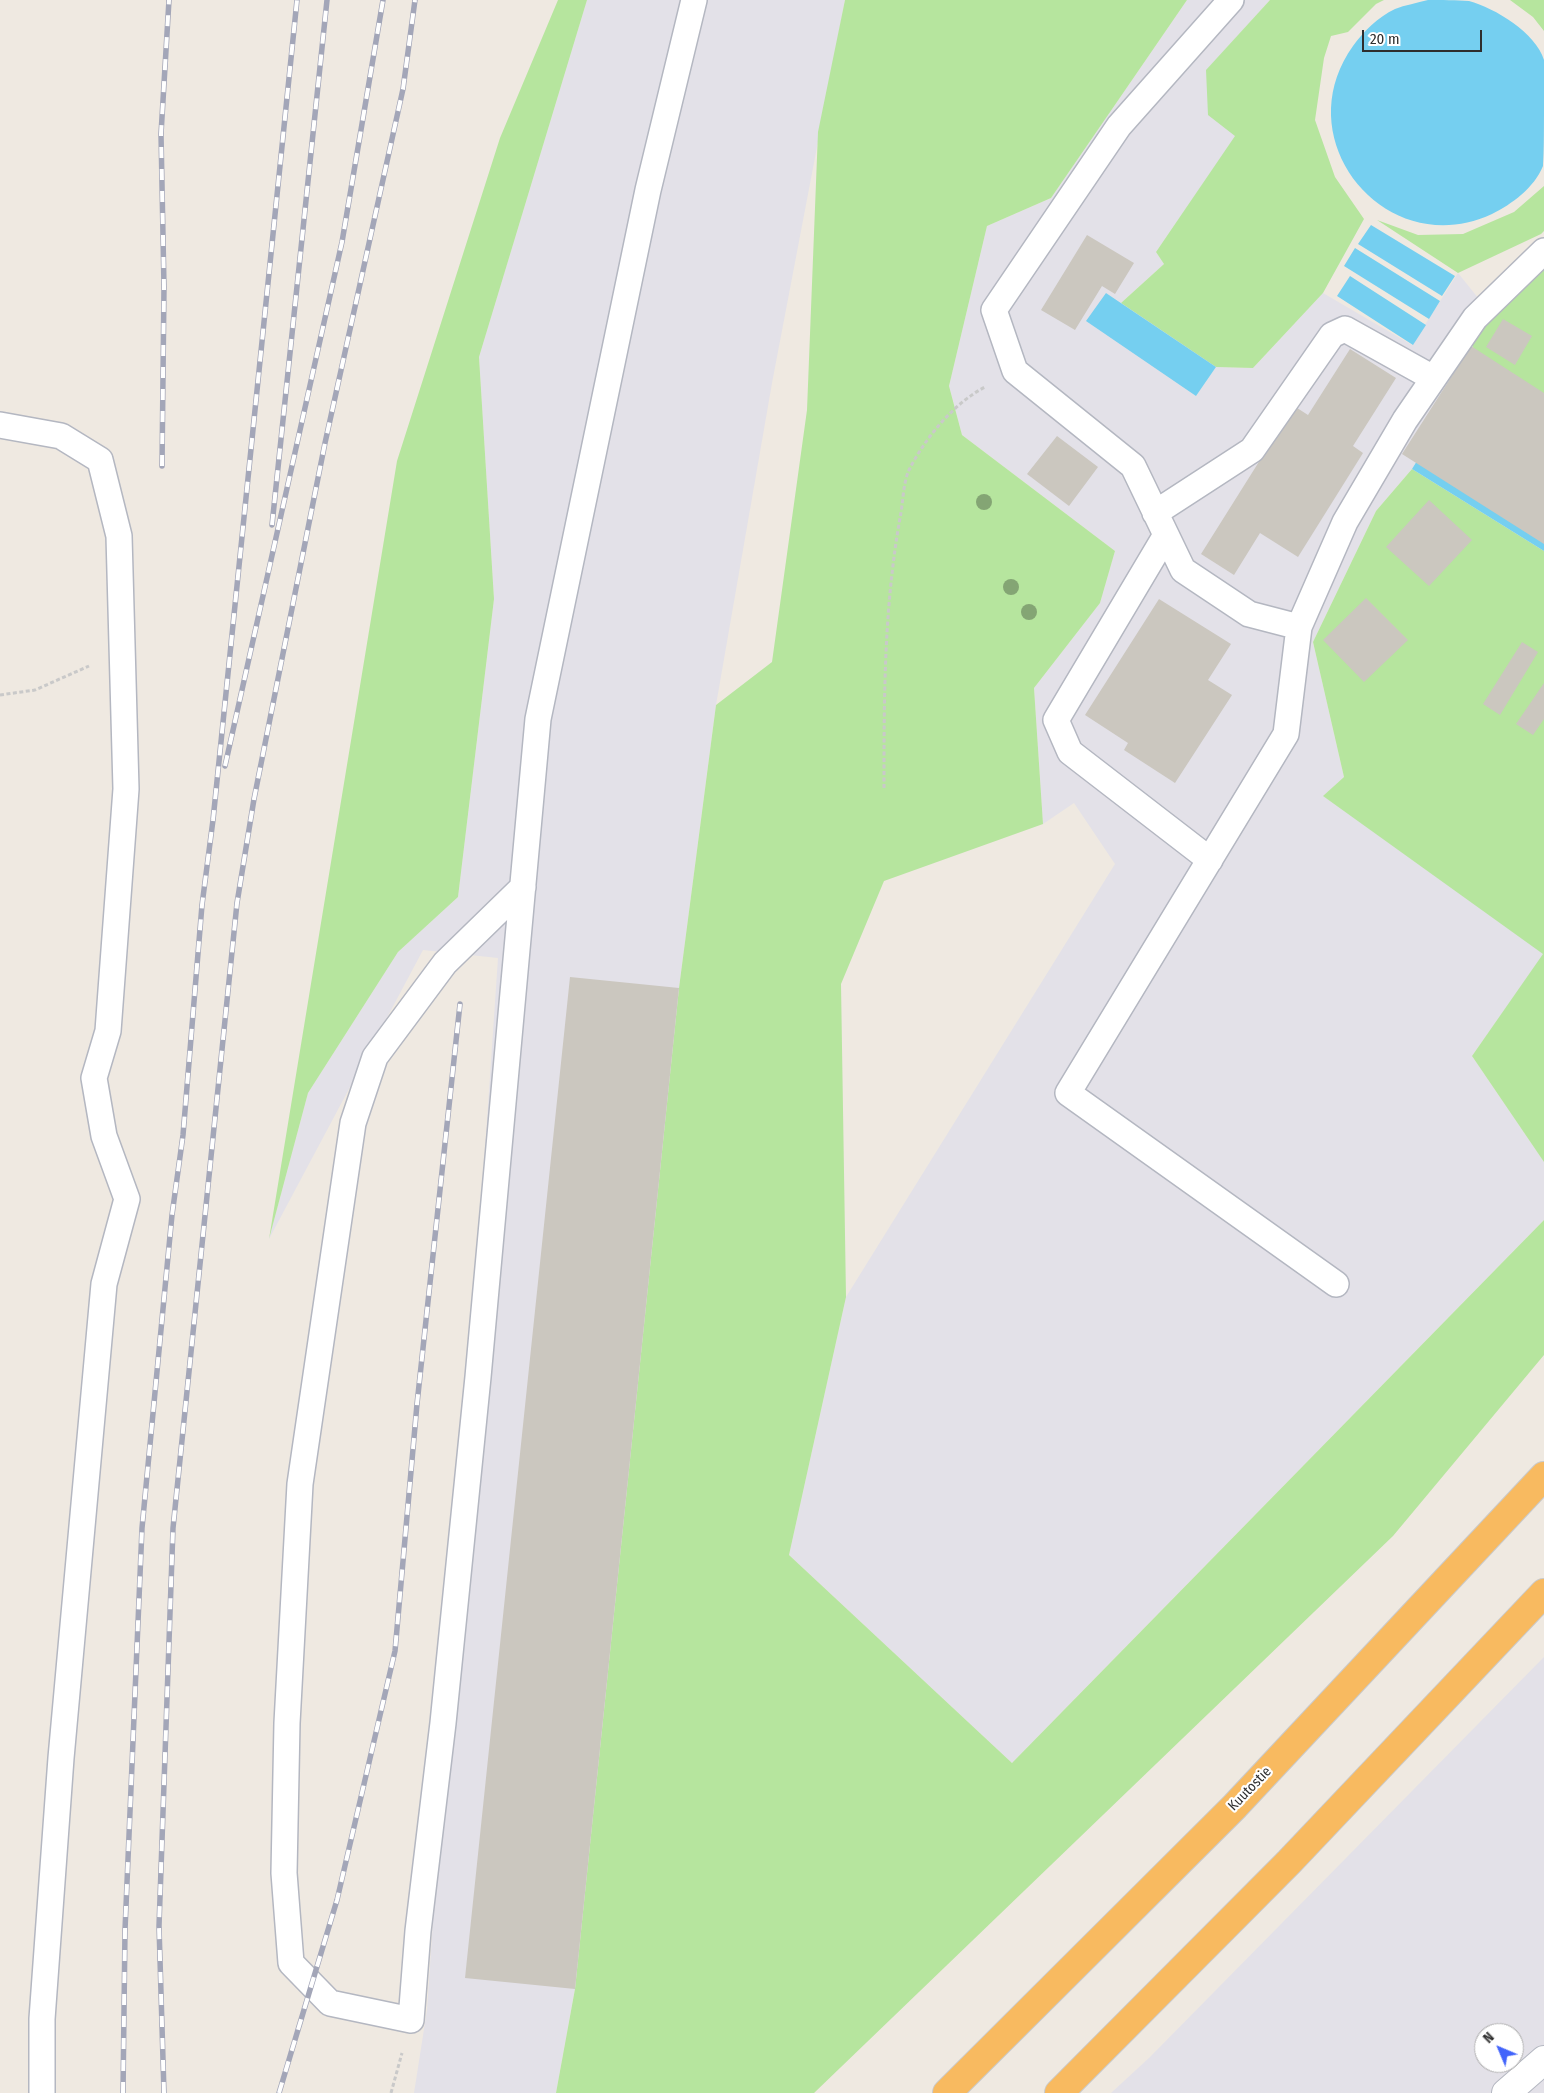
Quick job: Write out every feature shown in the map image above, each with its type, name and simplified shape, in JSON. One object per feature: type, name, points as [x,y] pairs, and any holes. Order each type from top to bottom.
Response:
[{"type":"highway","name":"Kuutostie","points":[[947,2093],[1235,1806],[1544,1476]]},
{"type":"highway","points":[[1059,2093],[1289,1862],[1544,1593]]},
{"type":"main road","points":[[1506,2093],[1544,2060]]},
{"type":"lane","points":[[523,887],[445,963],[375,1057],[353,1123],[300,1484],[287,1723],[284,1873],[290,1963],[330,2003],[411,2020],[418,1931],[443,1723],[478,1377],[523,887],[538,719],[648,190],[694,0]]},
{"type":"lane","points":[[1231,0],[1118,126],[994,310],[1015,371],[1133,466],[1183,570],[1249,614],[1299,626]]},
{"type":"lane","points":[[1336,1284],[1068,1093],[1286,734],[1299,626],[1345,522],[1405,420],[1475,318],[1544,251]]},
{"type":"lane","points":[[1155,513],[1252,450],[1332,335],[1345,329],[1433,378]]},
{"type":"lane","points":[[0,425],[61,436],[100,460],[119,536],[126,789],[108,1031],[94,1078],[104,1136],[127,1199],[104,1284],[60,1777],[42,2019],[42,2093]]},
{"type":"lane","points":[[1166,535],[1056,720],[1070,752],[1210,860]]},
{"type":"path","points":[[884,788],[884,664],[892,561],[908,471],[937,428],[973,393],[1015,371]]},
{"type":"path","points":[[0,695],[35,690],[102,660],[122,634]]},
{"type":"path","points":[[391,2093],[411,2020]]},
{"type":"shaded area","points":[[587,0],[845,0],[772,383],[716,705],[679,988],[575,1989],[556,2093],[414,2093],[427,2010],[498,958],[423,950],[269,1239],[308,1093],[398,952],[458,897],[494,599],[479,357]]},
{"type":"shaded area","points":[[1187,0],[1270,0],[1207,70],[1236,136],[1156,252],[1164,264],[1121,303],[1106,293],[1196,396],[1216,367],[1253,368],[1323,293],[1412,345],[1458,273],[1491,314],[1478,358],[1412,469],[1376,511],[1313,642],[1344,777],[1324,796],[1544,954],[1472,1056],[1544,1162],[1544,1220],[1012,1763],[789,1555],[846,1297],[1115,864],[1074,803],[1043,824],[1034,688],[1100,603],[1115,551],[962,435],[949,386],[987,226],[1051,198]]},
{"type":"shaded area","points":[[1544,1657],[1544,2093],[1111,2093],[1150,2057]]},
{"type":"green space","points":[[558,0],[587,0],[479,357],[494,599],[458,897],[398,952],[308,1093],[269,1239],[397,461],[500,138]]},
{"type":"green space","points":[[845,0],[1187,0],[1051,198],[987,226],[949,386],[962,435],[1115,551],[1100,603],[1034,688],[1043,824],[884,881],[841,984],[846,1297],[789,1555],[1012,1763],[1544,1220],[1544,1355],[1393,1536],[814,2093],[556,2093],[575,1989],[679,988],[716,705],[772,662],[807,410],[818,132]]},
{"type":"green space","points":[[1270,0],[1384,0],[1376,4],[1348,32],[1331,36],[1324,58],[1315,120],[1335,177],[1364,219],[1323,293],[1253,368],[1216,367],[1121,303],[1164,264],[1156,252],[1235,136],[1208,115],[1206,70]]},
{"type":"green space","points":[[1510,0],[1544,0],[1544,31],[1533,17]]},
{"type":"green space","points":[[1544,186],[1544,231],[1458,273],[1377,220],[1418,235],[1463,234],[1514,212]]},
{"type":"green space","points":[[1544,267],[1544,399],[1478,358],[1472,345],[1491,314]]},
{"type":"green space","points":[[1412,469],[1544,551],[1544,1162],[1472,1056],[1543,954],[1323,796],[1344,777],[1313,642],[1376,511]]},
{"type":"water","points":[[1428,0],[1469,1],[1491,9],[1524,31],[1540,50],[1544,60],[1543,166],[1539,174],[1522,194],[1500,210],[1453,225],[1416,222],[1384,207],[1358,184],[1339,154],[1331,119],[1335,83],[1357,41],[1371,25],[1389,12],[1403,6]]},
{"type":"water","points":[[1371,225],[1455,276],[1442,296],[1358,244]]},
{"type":"water","points":[[1355,248],[1440,301],[1429,319],[1344,266]]},
{"type":"water","points":[[1350,276],[1426,325],[1413,345],[1337,296]]},
{"type":"water","points":[[1106,293],[1216,367],[1196,396],[1086,321]]},
{"type":"water","points":[[1434,433],[1544,501],[1544,551],[1412,469]]},
{"type":"building","points":[[1087,235],[1134,263],[1115,294],[1102,286],[1075,330],[1041,310]]},
{"type":"building","points":[[1503,319],[1532,336],[1515,365],[1486,347]]},
{"type":"building","points":[[1471,346],[1544,393],[1544,544],[1402,454]]},
{"type":"building","points":[[1350,349],[1396,378],[1353,446],[1363,453],[1298,557],[1260,533],[1234,575],[1201,554],[1294,406],[1308,415]]},
{"type":"building","points":[[1057,436],[1098,467],[1069,506],[1027,474]]},
{"type":"building","points":[[1429,500],[1472,540],[1429,586],[1386,547]]},
{"type":"building","points":[[1366,598],[1408,640],[1364,682],[1323,640]]},
{"type":"building","points":[[1159,599],[1231,644],[1208,680],[1232,695],[1175,783],[1124,750],[1128,743],[1085,715]]},
{"type":"building","points":[[1522,642],[1538,652],[1500,715],[1483,704]]},
{"type":"building","points":[[1544,683],[1544,719],[1533,735],[1516,724]]},
{"type":"building","points":[[570,977],[679,988],[575,1989],[465,1978]]},
{"type":"railway","points":[[162,466],[164,287],[161,134],[169,0]]},
{"type":"railway","points":[[123,2093],[125,1930],[142,1528],[172,1215],[183,1135],[202,905],[213,820],[297,0]]},
{"type":"railway","points":[[272,525],[327,0]]},
{"type":"railway","points":[[225,766],[342,242],[383,0]]},
{"type":"railway","points":[[164,2093],[159,1926],[173,1528],[237,903],[254,799],[325,443],[403,89],[415,0]]},
{"type":"railway","points":[[279,2093],[337,1900],[395,1651],[417,1404],[460,1004]]}]
